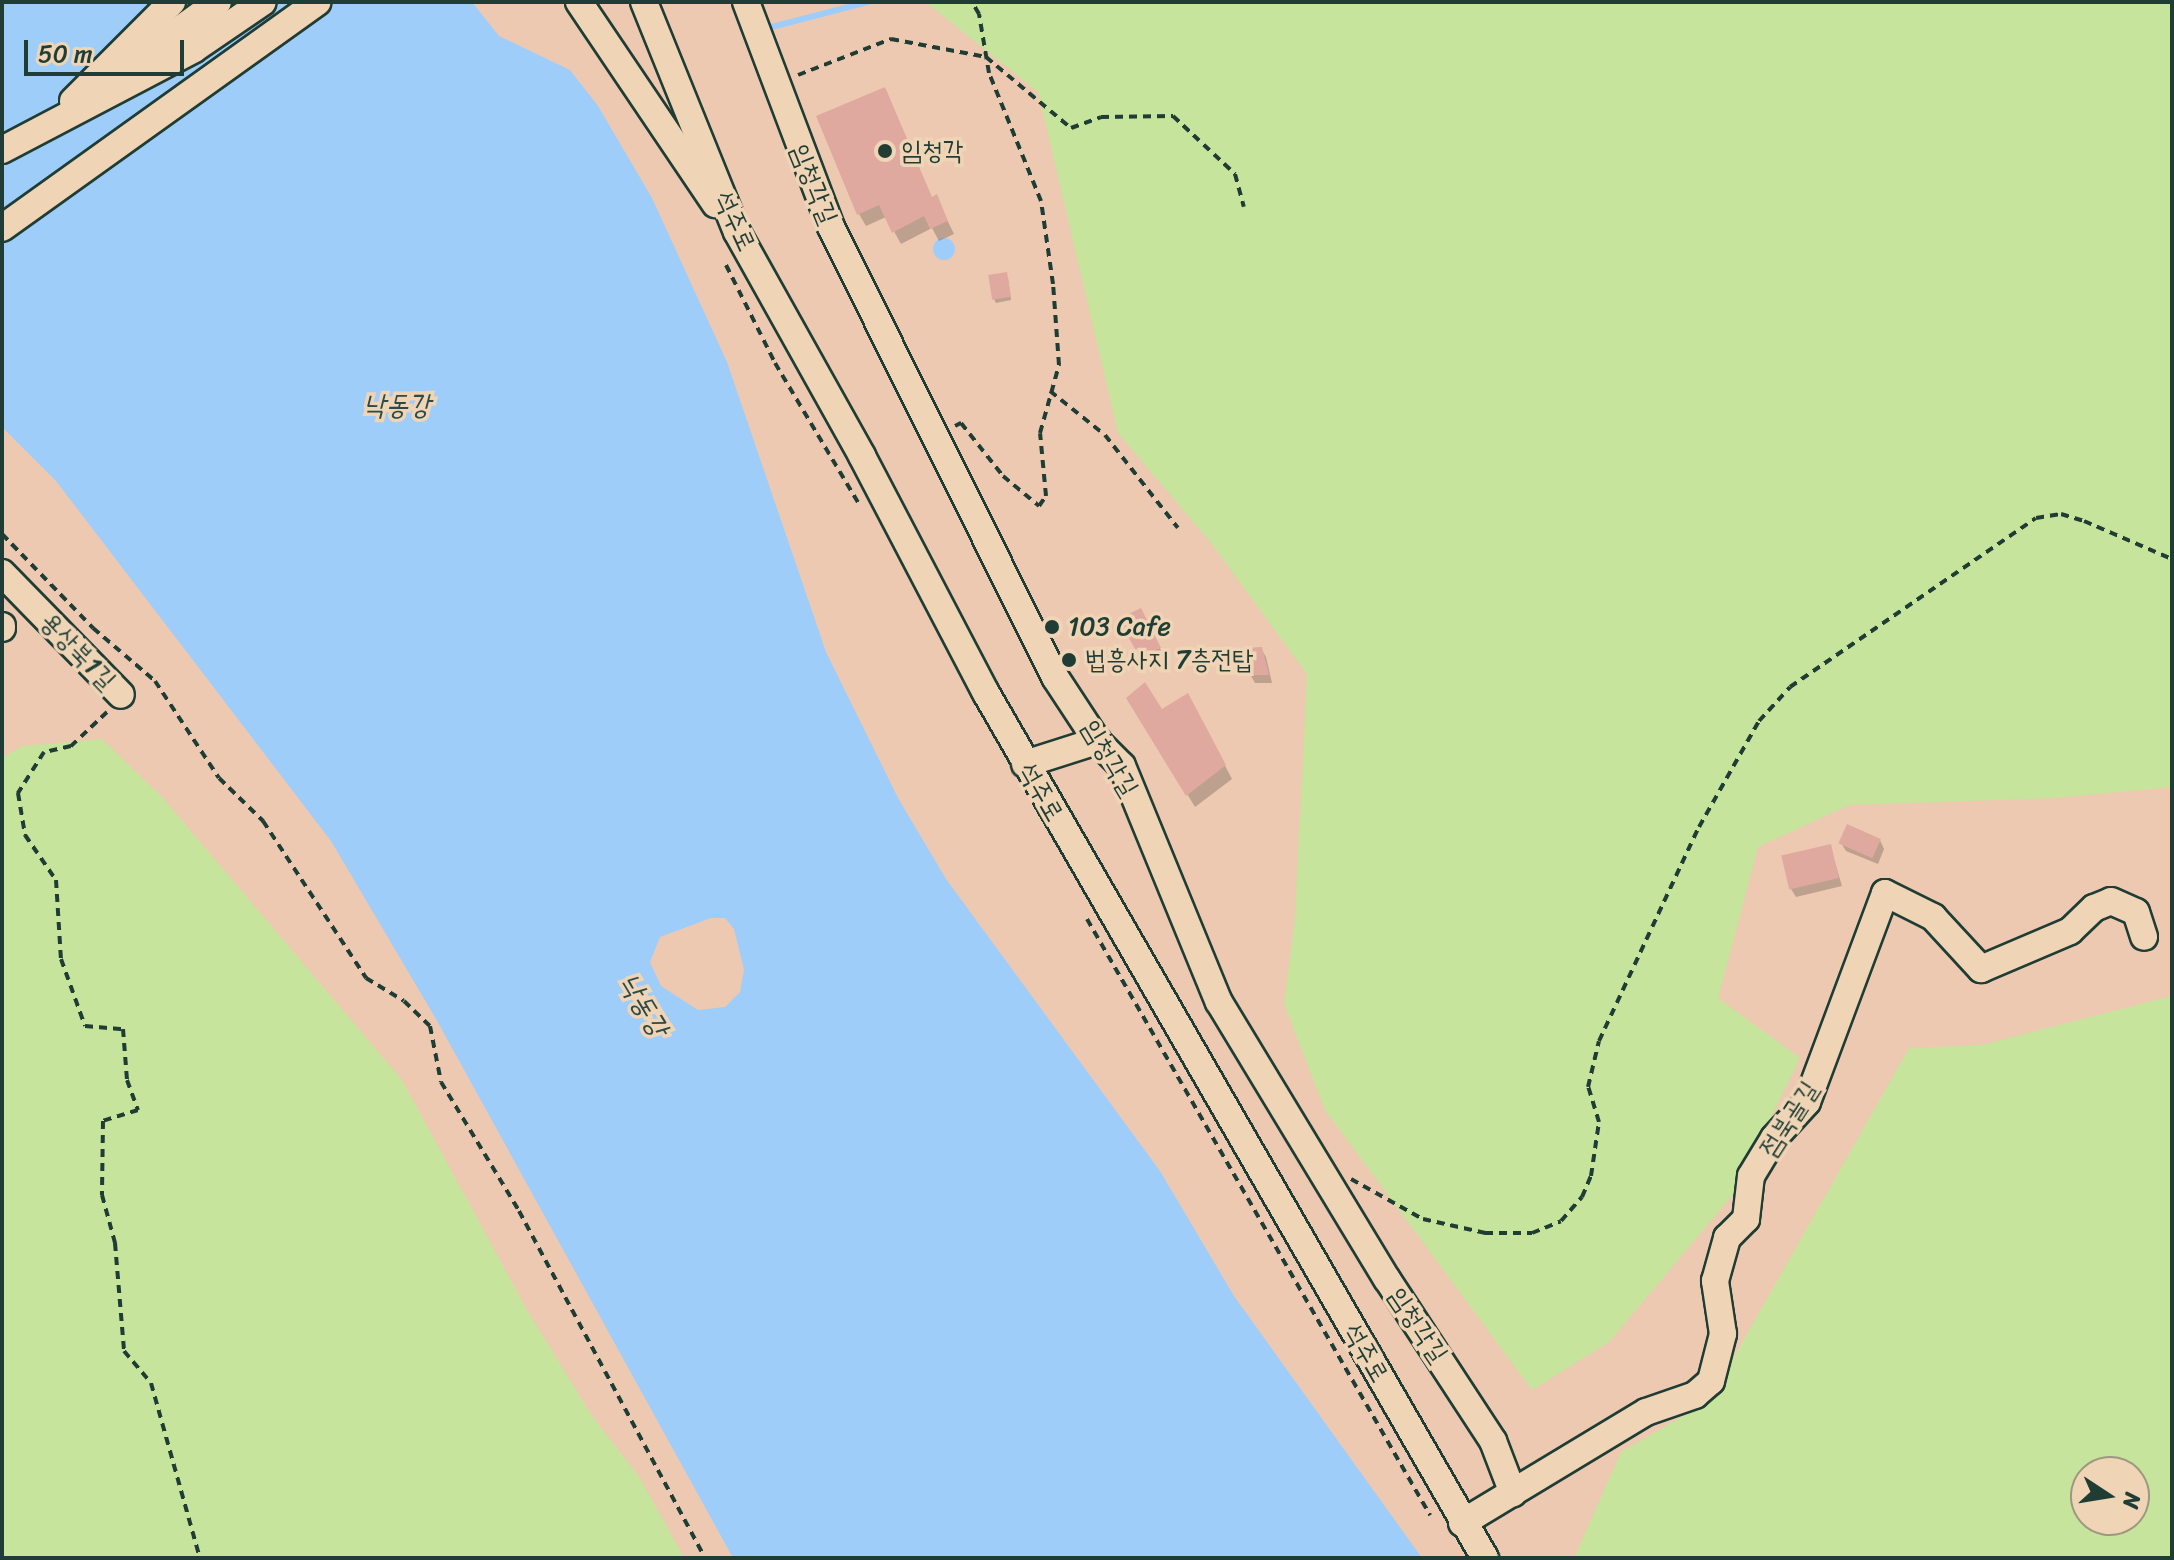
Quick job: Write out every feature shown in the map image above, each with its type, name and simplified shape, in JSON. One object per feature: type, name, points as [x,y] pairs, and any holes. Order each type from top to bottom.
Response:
[{"type":"street","points":[[2,170],[172,2]]},
{"type":"street","points":[[57,117],[218,2]]},
{"type":"street","points":[[2,150],[57,117],[194,49],[263,2]]},
{"type":"street","points":[[2,228],[318,2]]},
{"type":"street","points":[[579,2],[674,149],[737,232]]},
{"type":"street","name":"석주로","points":[[644,2],[737,232],[1025,764],[1485,1558]]},
{"type":"street","name":"임청각길","points":[[746,2],[773,85],[831,227],[1055,677],[1097,741],[1122,766],[1219,1002],[1493,1441],[1513,1493]]},
{"type":"street","name":"용상북1길","points":[[7,582],[121,695]]},
{"type":"street","points":[[1025,764],[1097,741]]},
{"type":"street","name":"점북골길","points":[[1462,1523],[1646,1412],[1695,1395],[1711,1381],[1723,1334],[1715,1281],[1727,1238],[1746,1219],[1751,1176],[1774,1138],[1807,1102],[1885,893],[1933,917],[1981,969],[2070,931],[2094,908],[2111,901],[2136,912],[2144,937]]},
{"type":"path","points":[[936,437],[961,423],[1003,476],[1039,506],[1046,496],[1040,433],[1059,365],[1041,201],[986,57],[972,2]]},
{"type":"path","points":[[773,85],[891,39],[986,57],[1071,128],[1101,117],[1173,116],[1235,174],[1244,207]]},
{"type":"path","points":[[1050,391],[1105,435],[1178,528]]},
{"type":"path","points":[[1327,1179],[1358,1179],[1423,1219],[1485,1233],[1532,1233],[1561,1221],[1582,1197],[1591,1176],[1599,1122],[1588,1087],[1599,1041],[1699,827],[1759,721],[1790,687],[2036,518],[2061,514],[2172,559]]},
{"type":"path","points":[[2,534],[93,628],[155,681],[219,778],[263,821],[366,978],[404,1001],[430,1026],[441,1082],[519,1211],[705,1558]]},
{"type":"path","points":[[121,695],[71,746],[44,752],[18,793],[25,835],[56,880],[61,959],[85,1026],[123,1029],[127,1080],[138,1110],[103,1121],[102,1195],[115,1243],[124,1351],[151,1383],[200,1558]]},
{"type":"green space","points":[[926,2],[2172,2],[2172,787],[2055,798],[1849,805],[1758,847],[1718,998],[1800,1058],[1735,1192],[1609,1342],[1532,1390],[1325,1110],[1284,1004],[1295,917],[1307,674],[1211,543],[1118,433],[1038,92]]},
{"type":"green space","points":[[102,739],[162,797],[402,1080],[527,1310],[592,1416],[640,1478],[684,1558],[2,1558],[2,758],[22,746]]},
{"type":"green space","points":[[2172,996],[2172,1558],[1574,1558],[1621,1452],[1709,1401],[1909,1048],[1982,1045]]},
{"type":"water","name":"낙동강","points":[[2,2],[472,2],[499,36],[570,70],[598,106],[652,198],[727,362],[826,652],[898,798],[946,879],[1160,1171],[1234,1296],[1422,1558],[733,1558],[436,1019],[331,841],[56,481],[2,427]],"holes":[[[711,918],[725,918],[734,929],[744,970],[740,992],[725,1007],[698,1010],[661,986],[650,962],[660,937]]]},
{"type":"water","points":[[944,238],[952,241],[955,249],[952,257],[944,260],[936,257],[933,249],[936,241]]},
{"type":"building","points":[[885,87],[932,197],[937,194],[948,221],[930,229],[924,216],[892,233],[879,205],[857,215],[816,116]]},
{"type":"building","points":[[1007,272],[1011,297],[992,300],[988,275]]},
{"type":"building","points":[[1141,608],[1161,648],[1139,656],[1118,619]]},
{"type":"building","points":[[1262,647],[1269,675],[1248,675],[1244,648]]},
{"type":"building","points":[[1145,682],[1162,709],[1188,693],[1226,765],[1186,796],[1126,698]]},
{"type":"building","points":[[1847,824],[1881,839],[1872,858],[1838,843]]},
{"type":"building","points":[[1831,844],[1839,878],[1789,890],[1781,855]]},
{"type":"waterway","points":[[764,29],[868,2]]},
{"type":"place","name":"임청각","points":[[885,151]]},
{"type":"place","name":"103 Cafe","points":[[1052,627]]},
{"type":"place","name":"법흥사지 7층전탑","points":[[1069,660]]}]
